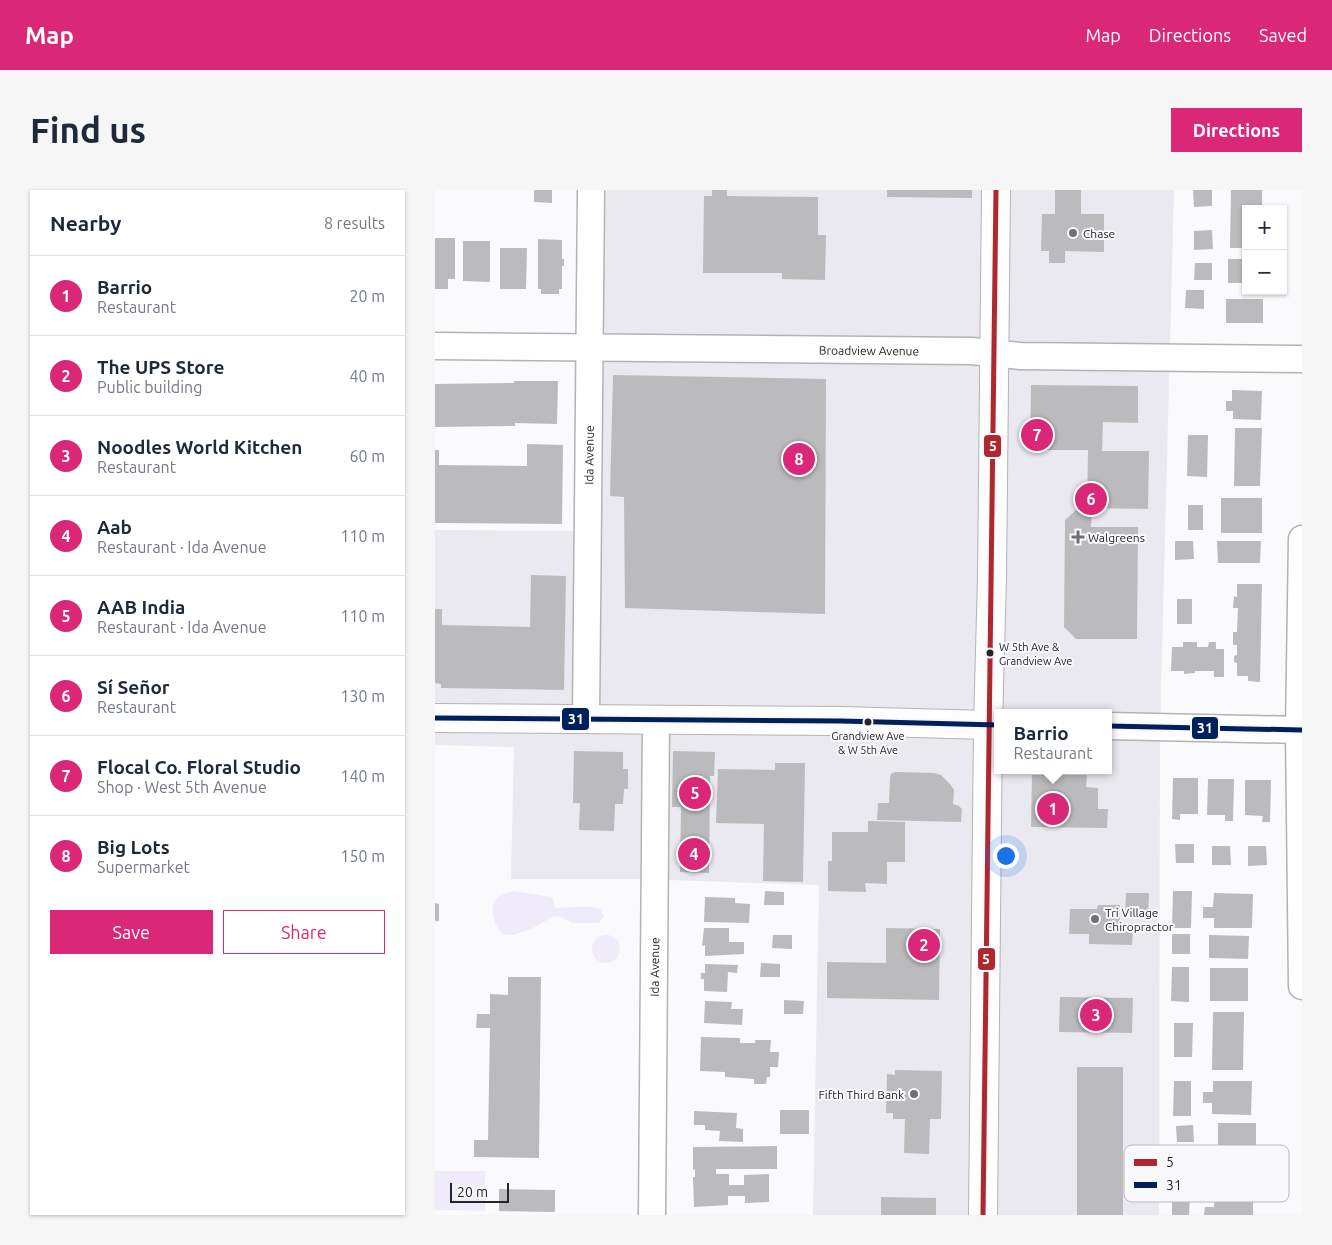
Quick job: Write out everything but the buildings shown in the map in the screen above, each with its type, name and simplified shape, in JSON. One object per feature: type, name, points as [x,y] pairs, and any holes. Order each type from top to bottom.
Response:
[{"type":"main road","points":[[983,1215],[993,725],[992,578],[996,190]]},
{"type":"main road","points":[[435,718],[834,721],[993,725]]},
{"type":"street","name":"Ida Avenue","points":[[586,719],[591,190]]},
{"type":"street","name":"Broadview Avenue","points":[[435,346],[972,351],[1019,356],[1302,360]]},
{"type":"street","points":[[1302,539],[1302,986]]},
{"type":"street","name":"Ida Avenue","points":[[652,1215],[656,720]]},
{"type":"street","points":[[1112,726],[1301,730]]},
{"type":"shaded area","points":[[595,190],[1174,190],[1160,730],[1159,1145],[1124,1145],[1124,1202],[1159,1202],[1159,1215],[813,1215],[819,885],[641,879],[511,879],[514,747],[435,745],[435,530],[588,531]]},
{"type":"shaded area","points":[[513,891],[552,897],[555,908],[583,906],[600,909],[604,916],[599,923],[572,923],[559,916],[552,917],[533,928],[514,935],[502,934],[494,918],[493,905],[503,894]]},
{"type":"shaded area","points":[[606,935],[616,939],[620,949],[616,959],[606,963],[596,959],[592,949],[596,939]]},
{"type":"shaded area","points":[[435,1171],[485,1171],[485,1211],[435,1210]]},
{"type":"transit line","name":"5","points":[[983,1215],[996,190]]},
{"type":"transit line","name":"31","points":[[435,718],[841,721],[994,725]]},
{"type":"transit line","name":"31","points":[[1112,726],[1302,730]]},
{"type":"place","name":"Chase","points":[[1073,233]]},
{"type":"place","name":"Flocal Co. Floral Studio","points":[[1037,435]]},
{"type":"place","name":"Big Lots","points":[[799,459]]},
{"type":"place","name":"Sí Señor","points":[[1091,499]]},
{"type":"place","name":"Walgreens","points":[[1078,537]]},
{"type":"place","name":"W 5th Ave & Grandview Ave","points":[[990,653]]},
{"type":"place","name":"Grandview Ave & W 5th Ave","points":[[868,722]]},
{"type":"place","name":"AAB India","points":[[695,793]]},
{"type":"place","name":"Barrio","points":[[1053,809]]},
{"type":"place","name":"Aab","points":[[694,854]]},
{"type":"place","name":"Tri Village Chiropractor","points":[[1095,919]]},
{"type":"place","name":"The UPS Store","points":[[924,945]]},
{"type":"place","name":"Noodles World Kitchen","points":[[1096,1015]]},
{"type":"place","name":"Fifth Third Bank","points":[[914,1094]]}]
